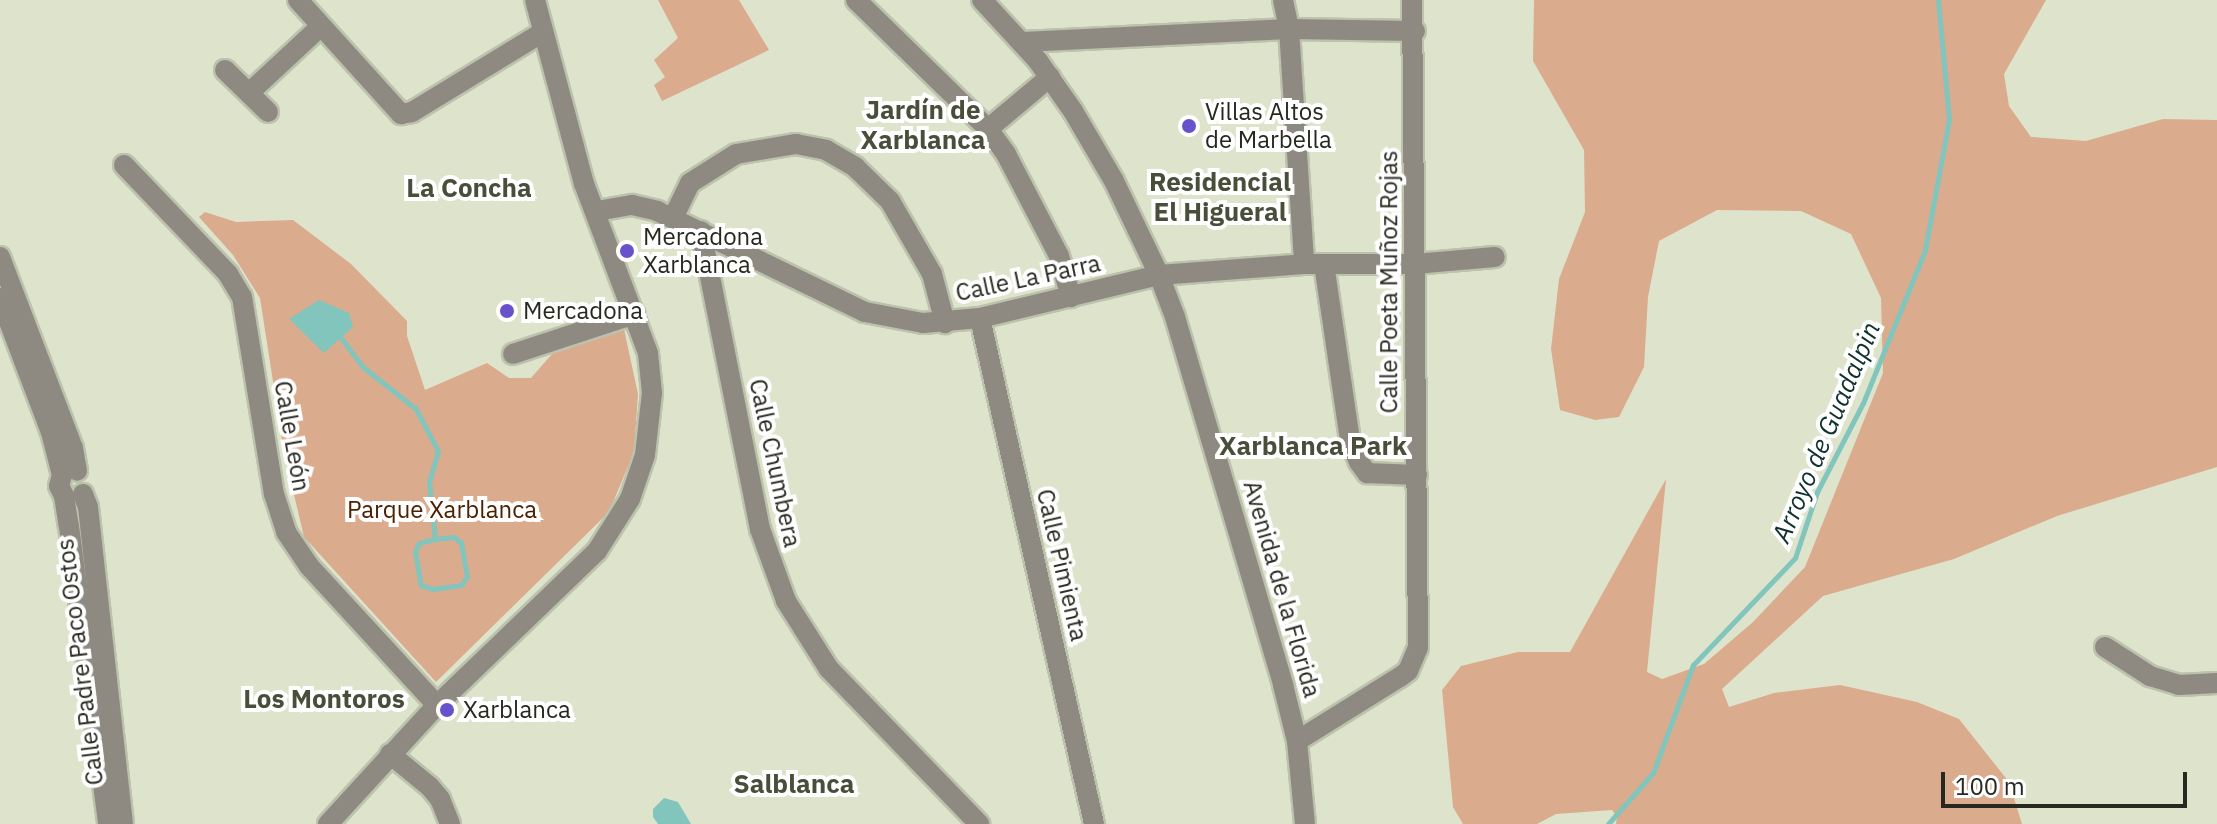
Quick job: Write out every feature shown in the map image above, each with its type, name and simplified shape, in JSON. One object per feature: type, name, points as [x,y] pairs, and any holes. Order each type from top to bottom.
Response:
[{"type":"street","points":[[298,0],[384,98],[406,114],[543,32]]},
{"type":"street","points":[[328,824],[437,705],[597,551],[630,499],[649,436],[652,393],[648,353],[597,211],[584,184],[535,0]]},
{"type":"street","points":[[856,0],[988,129],[1006,154],[1059,256],[1071,297]]},
{"type":"street","name":"Avenida de la Florida","points":[[982,0],[1023,42],[1050,77],[1114,181],[1159,275],[1268,628],[1297,741],[1305,824]]},
{"type":"street","points":[[1283,0],[1289,29],[1314,264],[1350,440],[1367,473],[1417,475]]},
{"type":"street","name":"Calle Poeta Muñoz Rojas","points":[[1297,741],[1400,677],[1413,662],[1418,648],[1415,31],[1412,0]]},
{"type":"street","points":[[249,93],[321,26]]},
{"type":"street","points":[[1023,42],[1289,29],[1415,31]]},
{"type":"street","points":[[225,70],[268,112]]},
{"type":"street","points":[[988,129],[1050,77]]},
{"type":"street","points":[[673,218],[690,183],[736,154],[796,144],[826,150],[855,167],[890,201],[932,274],[945,323]]},
{"type":"street","name":"Calle León","points":[[124,165],[228,274],[242,297],[274,494],[286,532],[309,566],[437,705]]},
{"type":"street","name":"Calle La Parra","points":[[597,211],[632,205],[673,218],[865,312],[911,322],[945,323],[980,318],[1159,275],[1314,264],[1415,264],[1495,257]]},
{"type":"street","name":"Calle Chumbera","points":[[701,231],[760,529],[786,601],[829,669],[979,824]]},
{"type":"street","name":"Calle Padre Paco Ostos","points":[[0,257],[73,448],[72,484],[108,824]]},
{"type":"street","name":"Calle Padre Paco Ostos","points":[[0,298],[72,484],[88,507],[123,824]]},
{"type":"street","points":[[513,354],[635,314]]},
{"type":"street","name":"Calle Pimienta","points":[[980,318],[1094,824]]},
{"type":"street","points":[[2105,647],[2150,676],[2179,685],[2217,683]]},
{"type":"street","points":[[390,754],[430,787],[440,799],[450,824]]},
{"type":"green space","points":[[658,0],[739,0],[769,50],[662,101],[654,85],[665,77],[654,60],[678,38]]},
{"type":"green space","points":[[1534,0],[2046,0],[2004,74],[2009,106],[2031,137],[2086,141],[2163,119],[2217,120],[2217,467],[2057,516],[1954,559],[1823,596],[1722,689],[1729,707],[1774,693],[1840,685],[1917,702],[1959,719],[2009,782],[2022,824],[1616,824],[1617,817],[1612,810],[1556,814],[1537,824],[1463,824],[1453,807],[1442,690],[1461,666],[1518,652],[1570,652],[1666,479],[1647,672],[1662,679],[1704,664],[1753,622],[1805,567],[1883,373],[1881,298],[1851,234],[1801,211],[1717,210],[1659,241],[1648,297],[1644,367],[1619,417],[1595,420],[1560,410],[1551,349],[1559,279],[1585,212],[1584,150],[1533,61]]},
{"type":"green space","name":"Parque Xarblanca","points":[[205,212],[236,222],[293,220],[351,264],[407,321],[407,336],[425,390],[487,363],[509,378],[531,378],[552,354],[624,329],[638,394],[634,452],[609,512],[436,682],[304,537],[284,452],[260,298],[233,255],[199,217]]},
{"type":"water","points":[[319,300],[349,313],[353,327],[324,353],[289,319]]},
{"type":"water","points":[[664,798],[678,802],[691,824],[658,824],[653,817],[653,809]]},
{"type":"waterway","name":"Arroyo de Guadalpin","points":[[1608,824],[1653,773],[1693,665],[1795,558],[1817,492],[1863,403],[1925,250],[1949,119],[1938,0]]},
{"type":"waterway","points":[[341,338],[363,367],[416,409],[438,451],[429,482],[435,539],[419,543],[415,552],[421,585],[433,589],[461,585],[467,577],[461,543],[454,537],[435,539]]},
{"type":"place","name":"Villas Altos de Marbella","points":[[1189,126]]},
{"type":"place","name":"Mercadona Xarblanca","points":[[627,251]]},
{"type":"place","name":"Mercadona","points":[[507,311]]},
{"type":"place","name":"Xarblanca","points":[[447,710]]},
{"type":"district","name":"Jardín de Xarblanca","points":[[923,125]]},
{"type":"district","name":"La Concha","points":[[469,188]]},
{"type":"district","name":"Residencial El Higueral","points":[[1220,197]]},
{"type":"district","name":"Xarblanca Park","points":[[1313,446]]},
{"type":"district","name":"Los Montoros","points":[[324,699]]},
{"type":"district","name":"Salblanca","points":[[794,784]]}]
